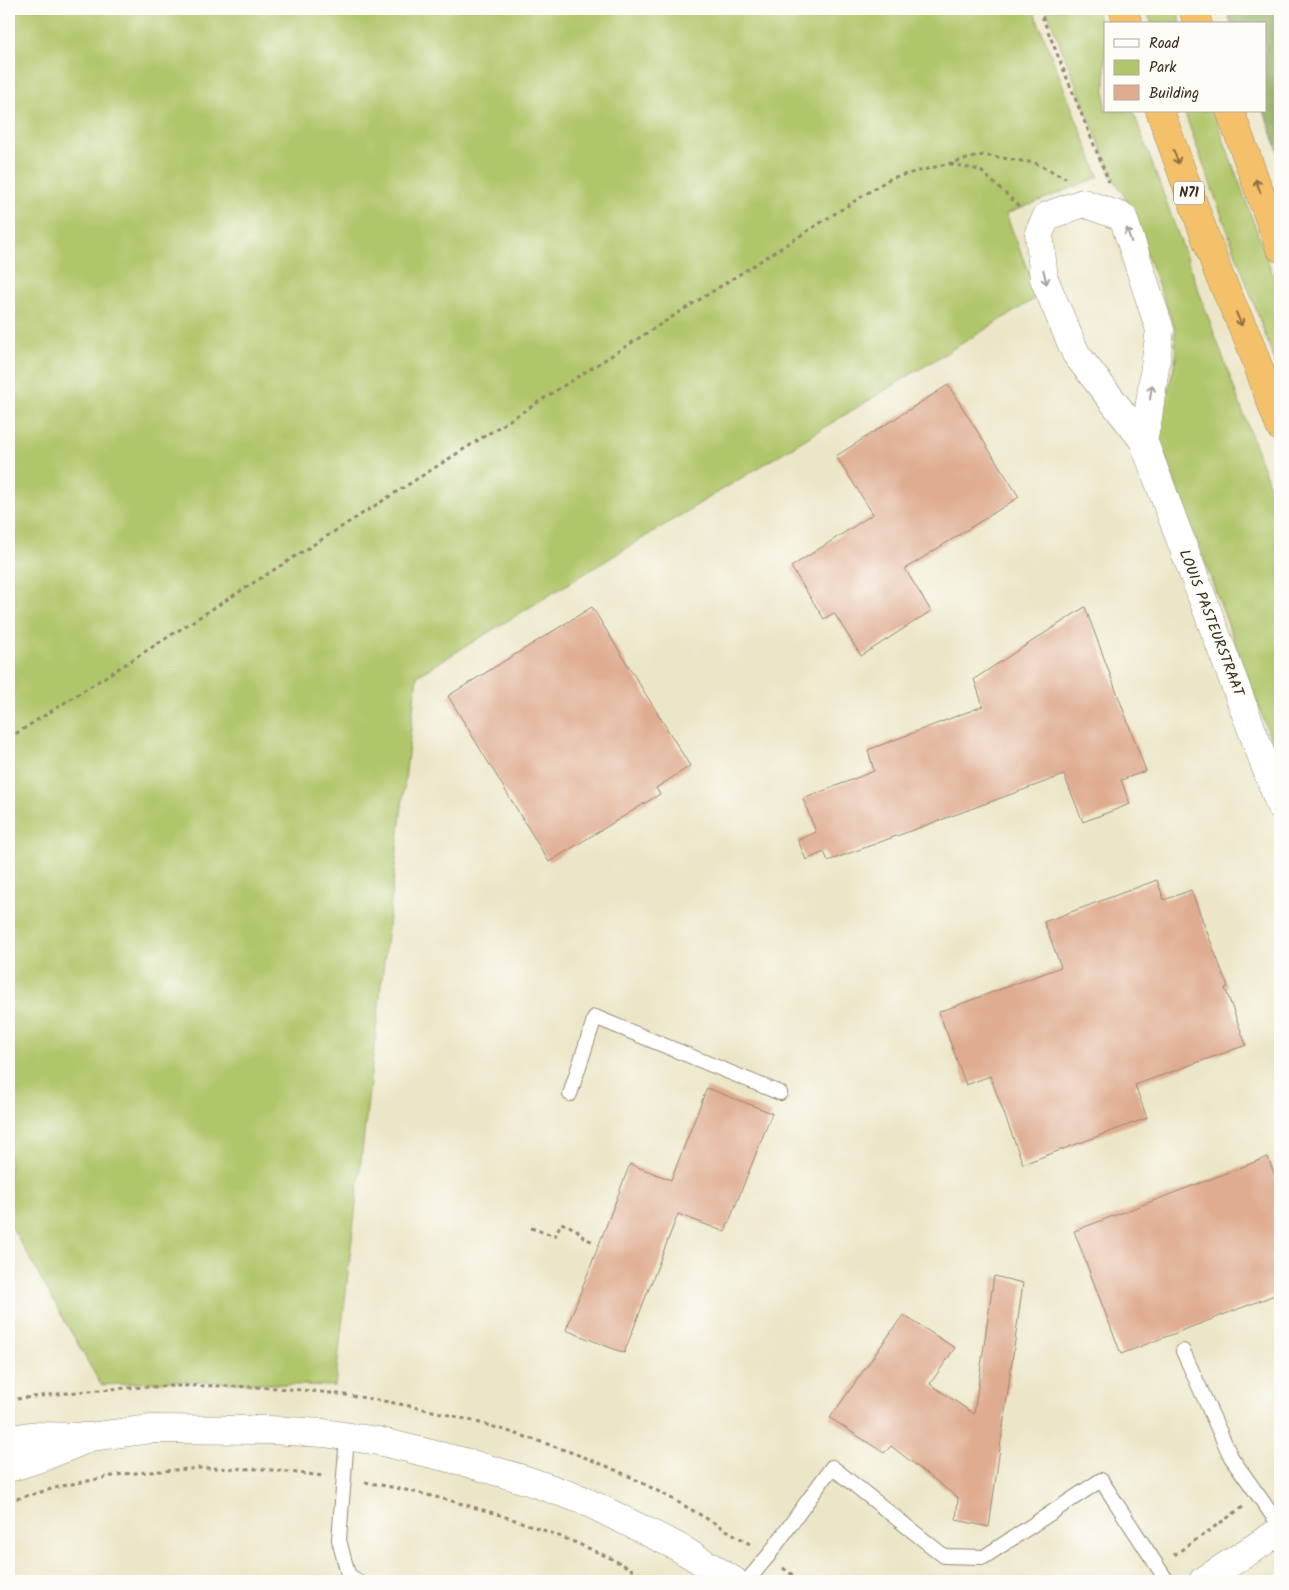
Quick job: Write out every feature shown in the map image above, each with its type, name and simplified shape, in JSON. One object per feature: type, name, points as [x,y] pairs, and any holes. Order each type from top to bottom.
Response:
[{"type":"highway","points":[[1123,9],[1127,22]]},
{"type":"highway","points":[[1193,9],[1197,22]]},
{"type":"highway","name":"N71","points":[[1160,112],[1218,275],[1248,341],[1280,427]]},
{"type":"highway","points":[[1230,112],[1280,248]]},
{"type":"street","points":[[1039,233],[1047,216],[1083,203],[1123,217],[1160,330],[1143,440]]},
{"type":"street","name":"LOUIS PASTEURSTRAAT","points":[[1039,233],[1044,279],[1076,354],[1143,440],[1280,805]]},
{"type":"street","points":[[16,1437],[90,1437],[150,1429],[269,1430],[324,1433],[378,1441],[465,1462],[529,1481],[583,1500],[678,1547],[734,1581]]},
{"type":"street","points":[[9,1468],[38,1459],[90,1437]]},
{"type":"street","points":[[1203,1581],[1280,1531]]},
{"type":"lane","points":[[570,1094],[595,1017],[780,1094]]},
{"type":"lane","points":[[1183,1352],[1231,1457],[1280,1526]]},
{"type":"lane","points":[[347,1437],[339,1540],[348,1574],[357,1581]]},
{"type":"lane","points":[[747,1581],[768,1556],[832,1467],[944,1556],[984,1557],[1101,1480],[1167,1581]]},
{"type":"path","points":[[1039,9],[1123,217]]},
{"type":"path","points":[[1279,9],[1280,13]]},
{"type":"path","points":[[9,738],[892,178],[983,155],[1035,163],[1070,180],[1083,203]]},
{"type":"path","points":[[948,164],[980,170],[1016,203],[1039,233]]},
{"type":"path","points":[[531,1228],[555,1236],[561,1223],[576,1229],[584,1238],[594,1242]]},
{"type":"path","points":[[1133,1581],[1204,1535],[1259,1496]]},
{"type":"green space","points":[[9,9],[1033,9],[1099,177],[1006,214],[1038,297],[417,676],[335,1386],[175,1381],[101,1385],[9,1222]]},
{"type":"green space","points":[[1046,9],[1095,9],[1104,33],[1104,112],[1133,112],[1280,514],[1280,764],[1159,439],[1157,424],[1167,395],[1176,358],[1175,329],[1124,195],[1112,176]]},
{"type":"green space","points":[[1146,9],[1176,9],[1180,22],[1151,22]]},
{"type":"green space","points":[[1226,9],[1273,9],[1280,32],[1280,157],[1264,112],[1266,112],[1266,22],[1230,22]]},
{"type":"green space","points":[[1184,112],[1213,112],[1280,294],[1280,376]]},
{"type":"building","points":[[948,385],[1019,497],[905,569],[931,611],[861,656],[834,613],[824,619],[791,567],[873,514],[836,456]]},
{"type":"building","points":[[592,607],[690,766],[656,788],[660,794],[549,862],[448,696]]},
{"type":"building","points":[[1085,607],[1146,771],[1121,780],[1130,804],[1083,822],[1064,775],[828,861],[824,852],[806,860],[798,840],[816,832],[803,799],[874,771],[868,750],[983,706],[974,679]]},
{"type":"building","points":[[1157,880],[1164,900],[1191,890],[1228,987],[1225,988],[1246,1045],[1135,1085],[1147,1118],[1023,1164],[990,1076],[966,1085],[939,1012],[1061,967],[1044,922]]},
{"type":"building","points":[[707,1088],[772,1113],[725,1232],[678,1214],[624,1353],[566,1330],[630,1164],[671,1180]]},
{"type":"building","points":[[1268,1157],[1280,1191],[1280,1293],[1121,1354],[1074,1231]]},
{"type":"building","points":[[994,1276],[1023,1283],[989,1527],[956,1520],[958,1498],[891,1446],[884,1453],[830,1418],[903,1315],[955,1348],[930,1384],[974,1414]]}]
